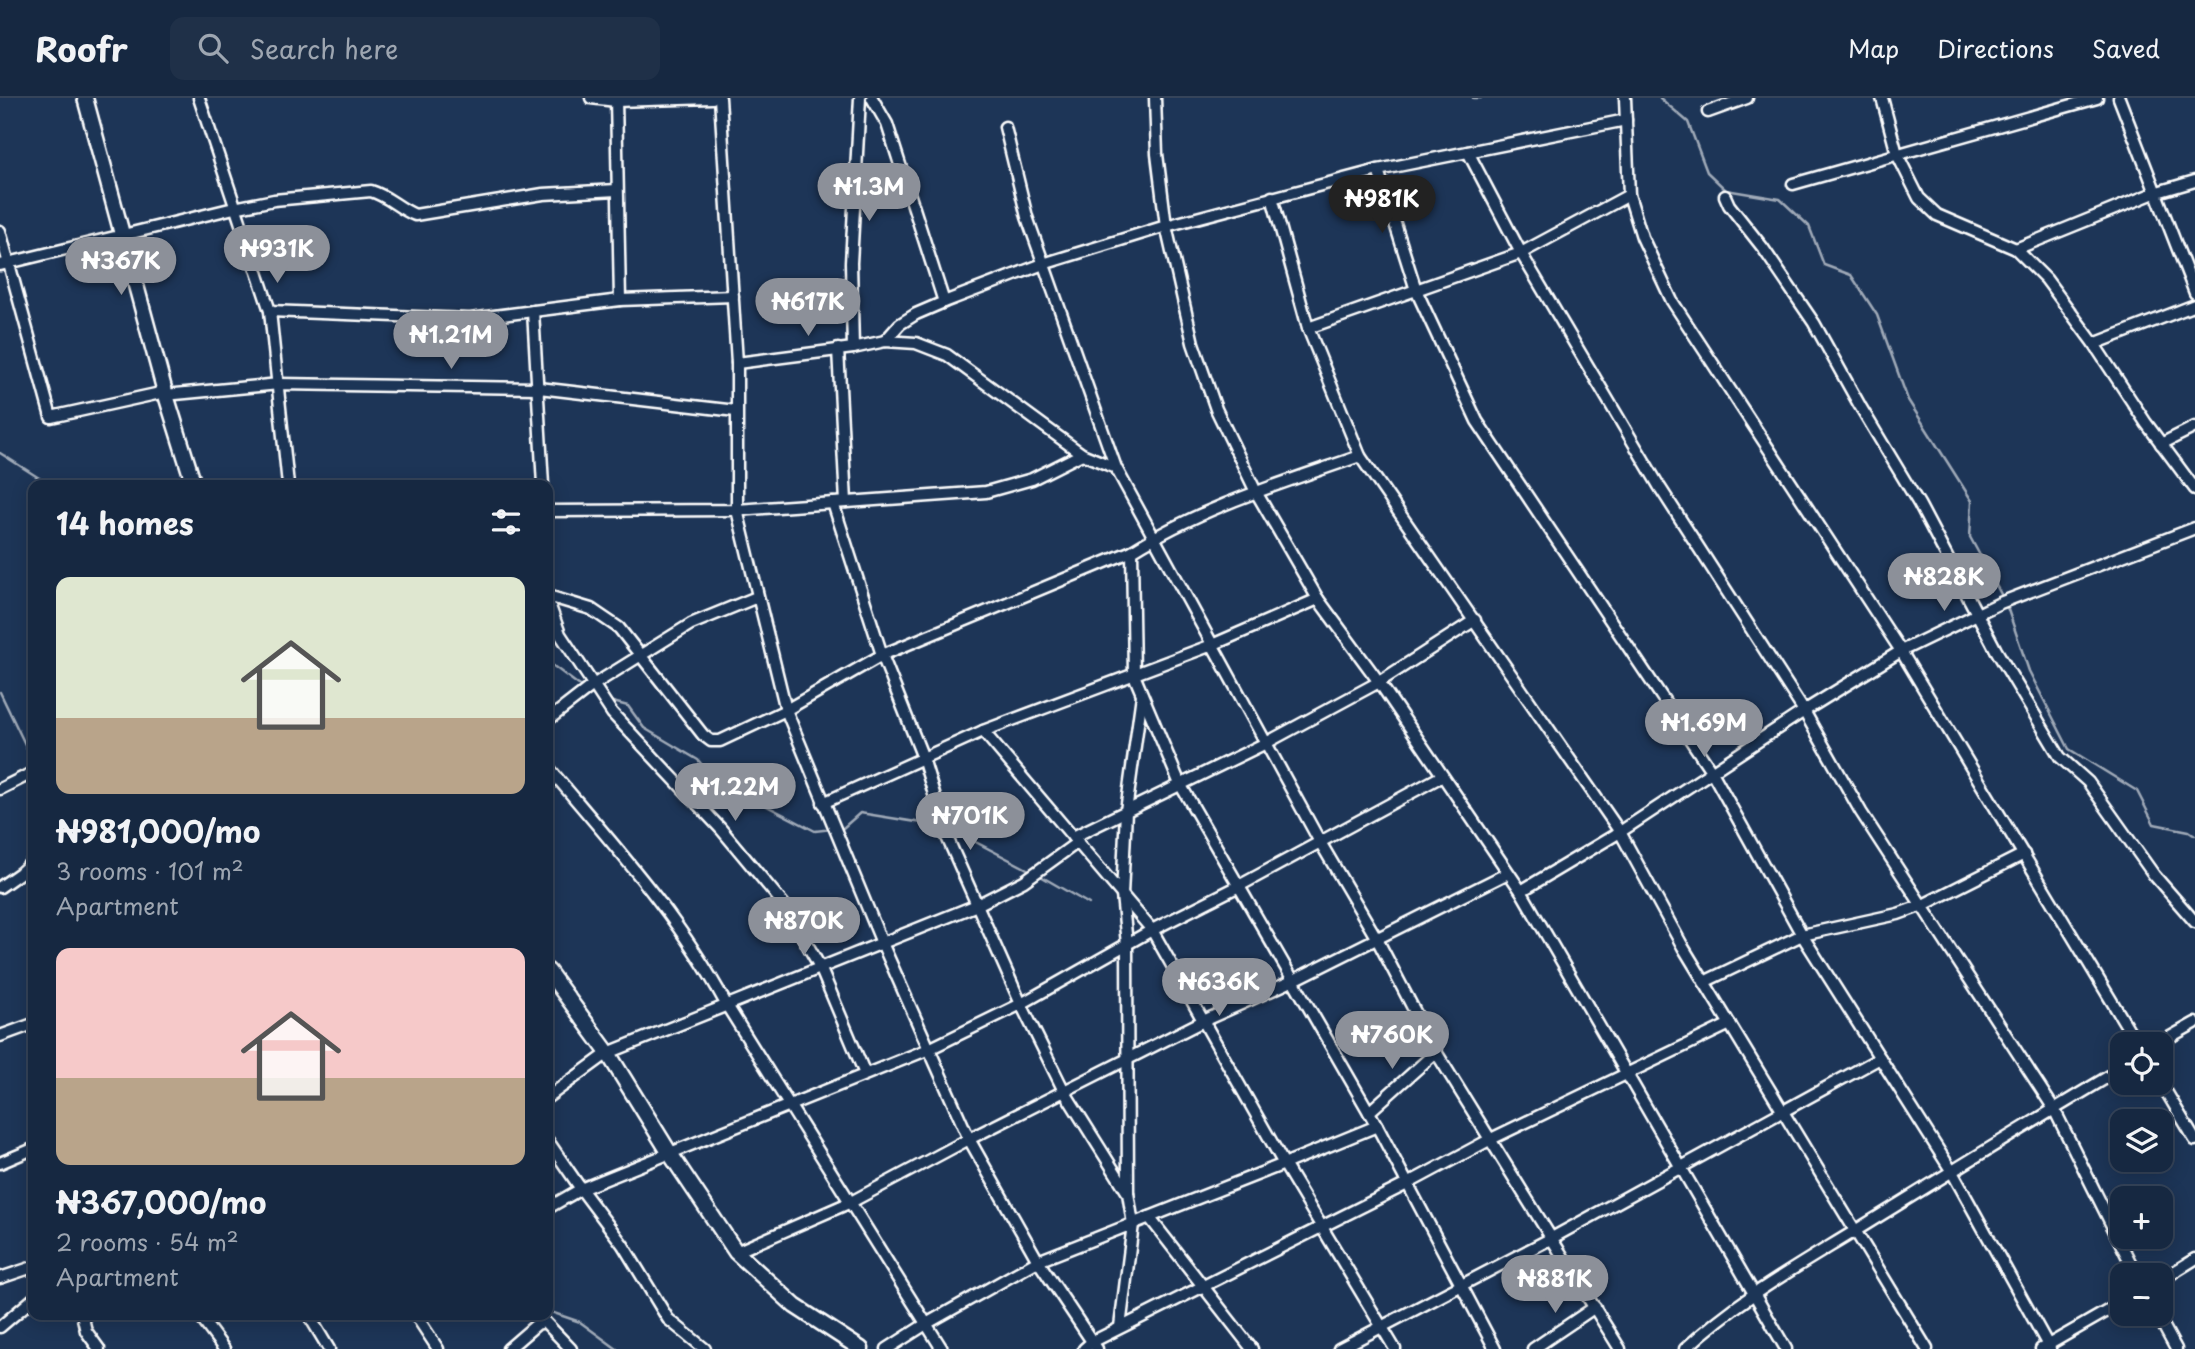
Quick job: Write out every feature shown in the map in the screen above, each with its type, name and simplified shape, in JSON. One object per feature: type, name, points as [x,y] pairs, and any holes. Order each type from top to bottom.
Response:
[{"type":"street","points":[[85,98],[165,393],[192,480]]},
{"type":"street","points":[[200,98],[270,311],[288,480]]},
{"type":"street","points":[[591,98],[712,98]]},
{"type":"street","points":[[720,98],[737,362],[737,510],[786,710],[882,943],[969,1139],[1038,1261],[1091,1347],[1120,1327],[1407,1184],[1490,1139],[1730,1024]]},
{"type":"street","points":[[853,348],[851,263],[860,98]]},
{"type":"street","points":[[872,98],[887,124],[944,302]]},
{"type":"street","points":[[1155,98],[1157,154],[1166,226],[1193,343],[1216,409],[1256,492],[1318,599],[1379,682],[1521,891],[1786,1349]]},
{"type":"street","points":[[1625,98],[1629,195],[1642,237],[1672,301],[1901,651],[2130,1032]]},
{"type":"street","points":[[1708,112],[1747,98]]},
{"type":"street","points":[[1882,98],[1897,154],[1919,198],[1937,215],[2015,249],[2046,279],[2195,489]]},
{"type":"street","points":[[1793,184],[2097,98]]},
{"type":"street","points":[[2119,98],[2195,293]]},
{"type":"street","points":[[616,100],[620,300]]},
{"type":"street","points":[[884,341],[900,324],[944,302],[1043,264],[1166,226],[1378,170],[1626,120]]},
{"type":"street","points":[[1006,127],[1027,217],[1116,468],[1320,842],[1377,939],[1436,1052],[1620,1349]]},
{"type":"street","points":[[1468,152],[1521,253],[1659,486],[1804,711],[1861,812],[2053,1109],[2130,1263]]},
{"type":"street","points":[[1378,170],[1416,290],[1477,421],[1712,772],[1802,935],[1951,1170],[2047,1348],[2110,1310]]},
{"type":"street","points":[[2015,249],[2154,193],[2195,181]]},
{"type":"street","points":[[4,264],[274,200],[371,191],[386,195],[400,208],[415,215],[543,194],[617,190]]},
{"type":"street","points":[[1308,328],[1521,253],[1629,195]]},
{"type":"street","points":[[1725,196],[1814,323],[1860,407],[1919,504],[1996,650],[2060,757],[2088,782],[2154,875],[2195,922]]},
{"type":"street","points":[[1272,197],[1308,328],[1360,456],[1620,832],[1704,982],[1927,1349]]},
{"type":"street","points":[[0,231],[4,264],[51,417],[165,393],[279,384],[539,388],[736,411]]},
{"type":"street","points":[[270,311],[470,318],[620,300],[733,296]]},
{"type":"street","points":[[2094,344],[2195,305]]},
{"type":"street","points":[[533,311],[543,480]]},
{"type":"street","points":[[737,362],[853,348],[884,341],[916,343],[947,355],[1083,454],[1116,468]]},
{"type":"street","points":[[838,349],[846,502]]},
{"type":"street","points":[[2161,443],[2195,427]]},
{"type":"street","points":[[553,511],[737,510],[986,492],[1032,479],[1083,454]]},
{"type":"street","points":[[553,599],[591,609],[608,619],[643,656],[703,735],[711,741],[720,741],[786,710],[882,655],[1132,551],[1154,537],[1256,492],[1360,456]]},
{"type":"street","points":[[833,503],[882,655],[923,758],[947,837],[1021,1004],[1064,1091],[1128,1193]]},
{"type":"street","points":[[1521,891],[1620,832],[1901,651],[2005,601],[2195,528]]},
{"type":"street","points":[[1132,551],[1134,675],[1180,784],[1377,1126],[1495,1349]]},
{"type":"street","points":[[553,716],[593,685],[701,619],[757,597]]},
{"type":"street","points":[[823,803],[983,731],[1212,645],[1318,599]]},
{"type":"street","points":[[553,613],[560,634],[612,713],[721,829],[771,887],[798,926],[820,967],[865,1074]]},
{"type":"street","points":[[553,1093],[608,1053],[977,905],[1024,881],[1075,839],[1126,811],[1266,743],[1379,682],[1475,620]]},
{"type":"street","points":[[1120,1327],[1133,1224],[1128,1193],[1127,944],[1122,895],[1126,811],[1142,695]]},
{"type":"street","points":[[983,731],[1152,930],[1284,1164],[1395,1349]]},
{"type":"street","points":[[553,772],[621,853],[692,946],[942,1349]]},
{"type":"street","points":[[0,789],[28,776]]},
{"type":"street","points":[[553,1205],[580,1189],[669,1152],[929,1049],[1021,1004],[1152,930],[1442,776]]},
{"type":"street","points":[[1704,982],[1802,935],[1898,914],[1923,905],[2024,855]]},
{"type":"street","points":[[0,887],[28,865]]},
{"type":"street","points":[[736,1252],[851,1202],[1203,1021],[1292,981],[1508,873]]},
{"type":"street","points":[[553,978],[608,1053],[669,1152],[736,1252],[795,1306],[861,1349]]},
{"type":"street","points":[[2173,1035],[2195,1023]]},
{"type":"street","points":[[0,1036],[28,1026]]},
{"type":"street","points":[[1369,1112],[1436,1052]]},
{"type":"street","points":[[1339,1349],[1683,1168],[1880,1058]]},
{"type":"street","points":[[1685,1349],[1754,1292],[2110,1076]]},
{"type":"street","points":[[2168,1095],[2195,1140]]},
{"type":"street","points":[[887,1349],[1038,1261],[1377,1126]]},
{"type":"street","points":[[553,1148],[580,1189],[624,1245],[668,1319],[705,1349]]},
{"type":"street","points":[[0,1163],[28,1151]]},
{"type":"street","points":[[1149,1217],[1252,1349]]},
{"type":"street","points":[[2173,1273],[2195,1259]]},
{"type":"street","points":[[0,1278],[28,1268]]},
{"type":"street","points":[[0,1327],[28,1304]]},
{"type":"street","points":[[1533,1349],[1595,1307]]},
{"type":"street","points":[[83,1320],[86,1331],[99,1349]]},
{"type":"street","points":[[202,1320],[224,1349]]},
{"type":"street","points":[[311,1320],[328,1349]]},
{"type":"street","points":[[419,1320],[438,1349]]},
{"type":"street","points":[[511,1348],[537,1324],[545,1322],[571,1349]]},
{"type":"street","points":[[2164,1326],[2176,1349]]},
{"type":"waterway","points":[[1473,98],[1481,98]]},
{"type":"waterway","points":[[1660,98],[1688,122],[1707,172],[1726,190],[1780,199],[1809,226],[1824,265],[1851,275],[1877,315],[1908,400],[1972,501],[1970,537],[2003,598]]},
{"type":"waterway","points":[[0,453],[42,480]]},
{"type":"waterway","points":[[2006,604],[2029,671],[2069,749],[2137,791],[2154,824],[2189,831],[2195,835]]},
{"type":"waterway","points":[[553,666],[584,689]]},
{"type":"waterway","points":[[0,692],[28,751]]},
{"type":"waterway","points":[[609,701],[628,706],[644,728],[698,760],[727,795],[740,792],[815,831],[832,829]]},
{"type":"waterway","points":[[839,829],[860,813],[941,826]]},
{"type":"waterway","points":[[947,827],[1031,871]]},
{"type":"waterway","points":[[1037,874],[1089,904]]},
{"type":"waterway","points":[[553,1313],[580,1322],[617,1349]]}]
